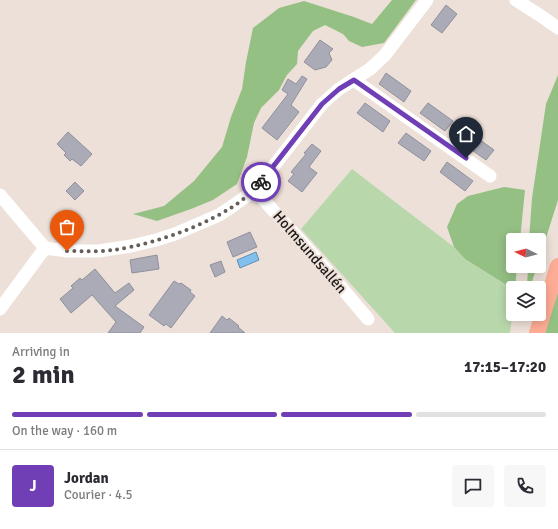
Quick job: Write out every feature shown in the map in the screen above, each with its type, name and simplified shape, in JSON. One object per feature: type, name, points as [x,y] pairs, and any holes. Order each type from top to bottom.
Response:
[{"type":"main road","points":[[537,333],[558,266]]},
{"type":"street","points":[[0,195],[45,248],[67,251],[99,251],[131,246],[181,232],[218,215],[254,190],[322,104],[339,89],[370,69],[385,55],[427,0]]},
{"type":"street","points":[[516,0],[558,28]]},
{"type":"street","points":[[354,80],[490,176]]},
{"type":"street","name":"Holmsundsallén","points":[[254,190],[323,266],[368,319]]},
{"type":"street","points":[[0,309],[45,248]]},
{"type":"green space","points":[[392,0],[416,0],[384,43],[362,47],[349,41],[343,34],[325,25],[313,31],[298,51],[297,64],[287,75],[279,90],[261,108],[254,123],[247,157],[237,184],[213,200],[157,221],[133,214],[164,206],[194,181],[222,147],[231,117],[242,89],[253,28],[279,8],[304,1],[372,24]]},
{"type":"green space","points":[[558,75],[558,200],[546,238],[546,233],[530,233],[532,198],[546,104]]},
{"type":"green space","points":[[352,169],[454,247],[465,259],[506,285],[506,321],[511,321],[510,333],[395,333],[301,229]]},
{"type":"green space","points":[[504,187],[525,190],[521,233],[506,233],[506,273],[516,273],[516,281],[506,281],[506,285],[465,259],[454,247],[447,227],[457,204],[468,196]]},
{"type":"green space","points":[[528,273],[535,273],[532,281],[527,281]]},
{"type":"green space","points":[[558,285],[558,333],[543,333]]},
{"type":"water","points":[[256,252],[259,260],[240,268],[237,260]]},
{"type":"building","points":[[446,5],[457,14],[442,33],[431,25]]},
{"type":"building","points":[[320,40],[333,49],[329,53],[332,60],[326,67],[315,70],[304,62]]},
{"type":"building","points":[[386,73],[411,91],[404,102],[379,84]]},
{"type":"building","points":[[302,76],[307,79],[291,105],[299,112],[277,140],[262,128],[288,94],[282,90],[288,79],[296,84]]},
{"type":"building","points":[[365,103],[390,121],[383,132],[357,113]]},
{"type":"building","points":[[428,103],[453,121],[445,131],[420,113]]},
{"type":"building","points":[[68,132],[92,154],[81,166],[72,159],[70,161],[64,155],[66,153],[57,144]]},
{"type":"building","points":[[469,132],[494,150],[486,160],[462,143]]},
{"type":"building","points":[[406,133],[431,151],[424,161],[398,143]]},
{"type":"building","points":[[312,144],[321,151],[309,167],[317,173],[302,192],[288,181],[294,174],[291,172]]},
{"type":"building","points":[[447,162],[473,181],[465,191],[440,172]]},
{"type":"building","points":[[75,182],[84,191],[75,200],[66,191]]},
{"type":"building","points":[[250,232],[257,247],[233,257],[227,242]]},
{"type":"building","points":[[157,255],[159,269],[132,273],[130,260]]},
{"type":"building","points":[[221,261],[225,272],[215,277],[210,265]]},
{"type":"building","points":[[95,269],[115,293],[129,283],[134,290],[115,306],[144,327],[140,333],[108,333],[116,322],[92,295],[71,313],[60,299],[73,288],[71,286],[80,278],[82,280]]},
{"type":"building","points":[[174,281],[179,284],[181,283],[191,290],[190,292],[195,296],[171,328],[166,324],[164,326],[149,315]]},
{"type":"building","points":[[222,316],[227,320],[229,318],[245,333],[210,333]]},
{"type":"way so far","points":[[67,251],[115,250],[175,234],[218,215],[254,190],[261,182]]},
{"type":"route","points":[[261,182],[322,104],[339,89],[354,80],[466,158]]}]
